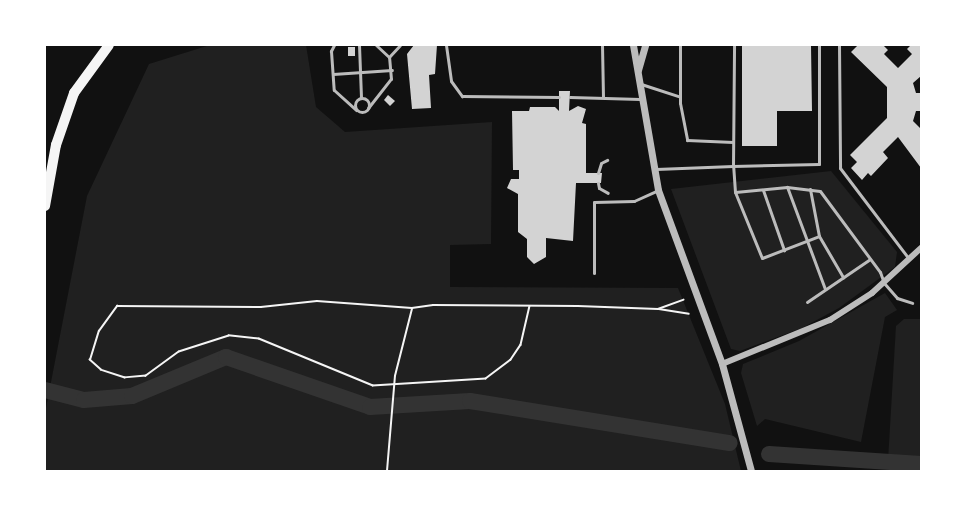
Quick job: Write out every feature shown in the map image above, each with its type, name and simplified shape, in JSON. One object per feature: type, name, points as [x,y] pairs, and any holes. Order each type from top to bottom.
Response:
[{"type":"highway","points":[[45,206],[56,145],[74,93],[109,45]]},
{"type":"street","points":[[633,45],[640,99],[658,190],[722,364],[751,471]]},
{"type":"street","points":[[638,70],[645,45]]},
{"type":"street","points":[[722,364],[830,320],[884,283],[921,248]]},
{"type":"lane","points":[[334,45],[334,90],[356,110],[363,112],[391,80],[392,70],[389,57],[376,45]]},
{"type":"lane","points":[[356,110],[355,104],[361,98],[359,45]]},
{"type":"lane","points":[[389,57],[400,45]]},
{"type":"lane","points":[[446,45],[451,81],[462,96],[559,97]]},
{"type":"lane","points":[[602,45],[603,98]]},
{"type":"lane","points":[[680,45],[679,96],[687,140],[733,142]]},
{"type":"lane","points":[[734,45],[733,166],[735,192],[762,258],[808,243],[819,236]]},
{"type":"lane","points":[[654,170],[819,164],[819,45]]},
{"type":"lane","points":[[839,45],[840,168],[910,260]]},
{"type":"lane","points":[[333,74],[392,70]]},
{"type":"lane","points":[[639,83],[679,96]]},
{"type":"lane","points":[[570,97],[640,99]]},
{"type":"lane","points":[[361,98],[368,101],[368,108]]},
{"type":"lane","points":[[598,173],[601,164],[607,160]]},
{"type":"lane","points":[[598,183],[598,188],[608,193]]},
{"type":"lane","points":[[735,192],[787,187],[820,190],[870,258],[884,283],[897,297],[912,303]]},
{"type":"lane","points":[[787,187],[825,289]]},
{"type":"lane","points":[[810,189],[819,236],[843,277]]},
{"type":"lane","points":[[594,273],[594,202],[634,201],[658,190]]},
{"type":"lane","points":[[763,190],[784,251]]},
{"type":"lane","points":[[807,302],[870,258]]},
{"type":"path","points":[[658,309],[683,300]]},
{"type":"path","points":[[530,306],[521,345],[497,372],[486,379],[394,386],[356,382],[259,339],[229,336],[195,345],[146,376],[125,378],[100,370],[90,360],[90,349],[117,306],[261,307],[316,301],[412,308],[433,305],[530,306],[658,309],[689,314]]},
{"type":"path","points":[[387,471],[394,386],[412,308]]},
{"type":"shaded area","points":[[210,45],[306,45],[316,107],[345,132],[492,122],[491,244],[450,245],[450,287],[678,288],[725,404],[741,471],[45,471],[45,413],[87,196],[149,64]]},
{"type":"shaded area","points":[[831,171],[897,252],[895,267],[839,308],[802,328],[740,351],[731,349],[671,189]]},
{"type":"shaded area","points":[[885,293],[897,310],[885,317],[861,442],[765,419],[757,426],[741,373],[743,364],[799,341]]},
{"type":"shaded area","points":[[904,319],[921,319],[921,463],[888,461],[896,326]]},
{"type":"building","points":[[414,45],[437,45],[435,74],[429,75],[431,108],[412,109],[407,54]]},
{"type":"building","points":[[742,45],[811,45],[812,111],[777,111],[777,146],[742,146]]},
{"type":"building","points":[[858,45],[883,45],[888,50],[884,54],[898,68],[912,54],[907,49],[911,45],[921,45],[921,76],[913,83],[916,93],[921,93],[921,111],[916,111],[913,121],[921,129],[921,168],[898,137],[883,152],[888,158],[871,176],[868,173],[862,180],[851,168],[857,162],[850,155],[887,118],[887,87],[851,52]]},
{"type":"building","points":[[348,47],[355,47],[355,56],[348,56]]},
{"type":"building","points":[[559,91],[570,91],[569,111],[578,106],[586,109],[582,123],[586,124],[586,173],[602,173],[601,183],[576,183],[573,241],[546,238],[546,257],[534,264],[527,257],[527,239],[518,232],[518,194],[507,188],[511,179],[519,179],[519,170],[513,170],[512,111],[529,111],[530,107],[555,107],[559,111]]},
{"type":"building","points":[[388,95],[395,101],[390,106],[384,100]]},
{"type":"waterway","points":[[45,390],[84,400],[132,396],[226,357],[370,407],[470,401],[730,443]]},
{"type":"waterway","points":[[769,454],[921,464]]}]
